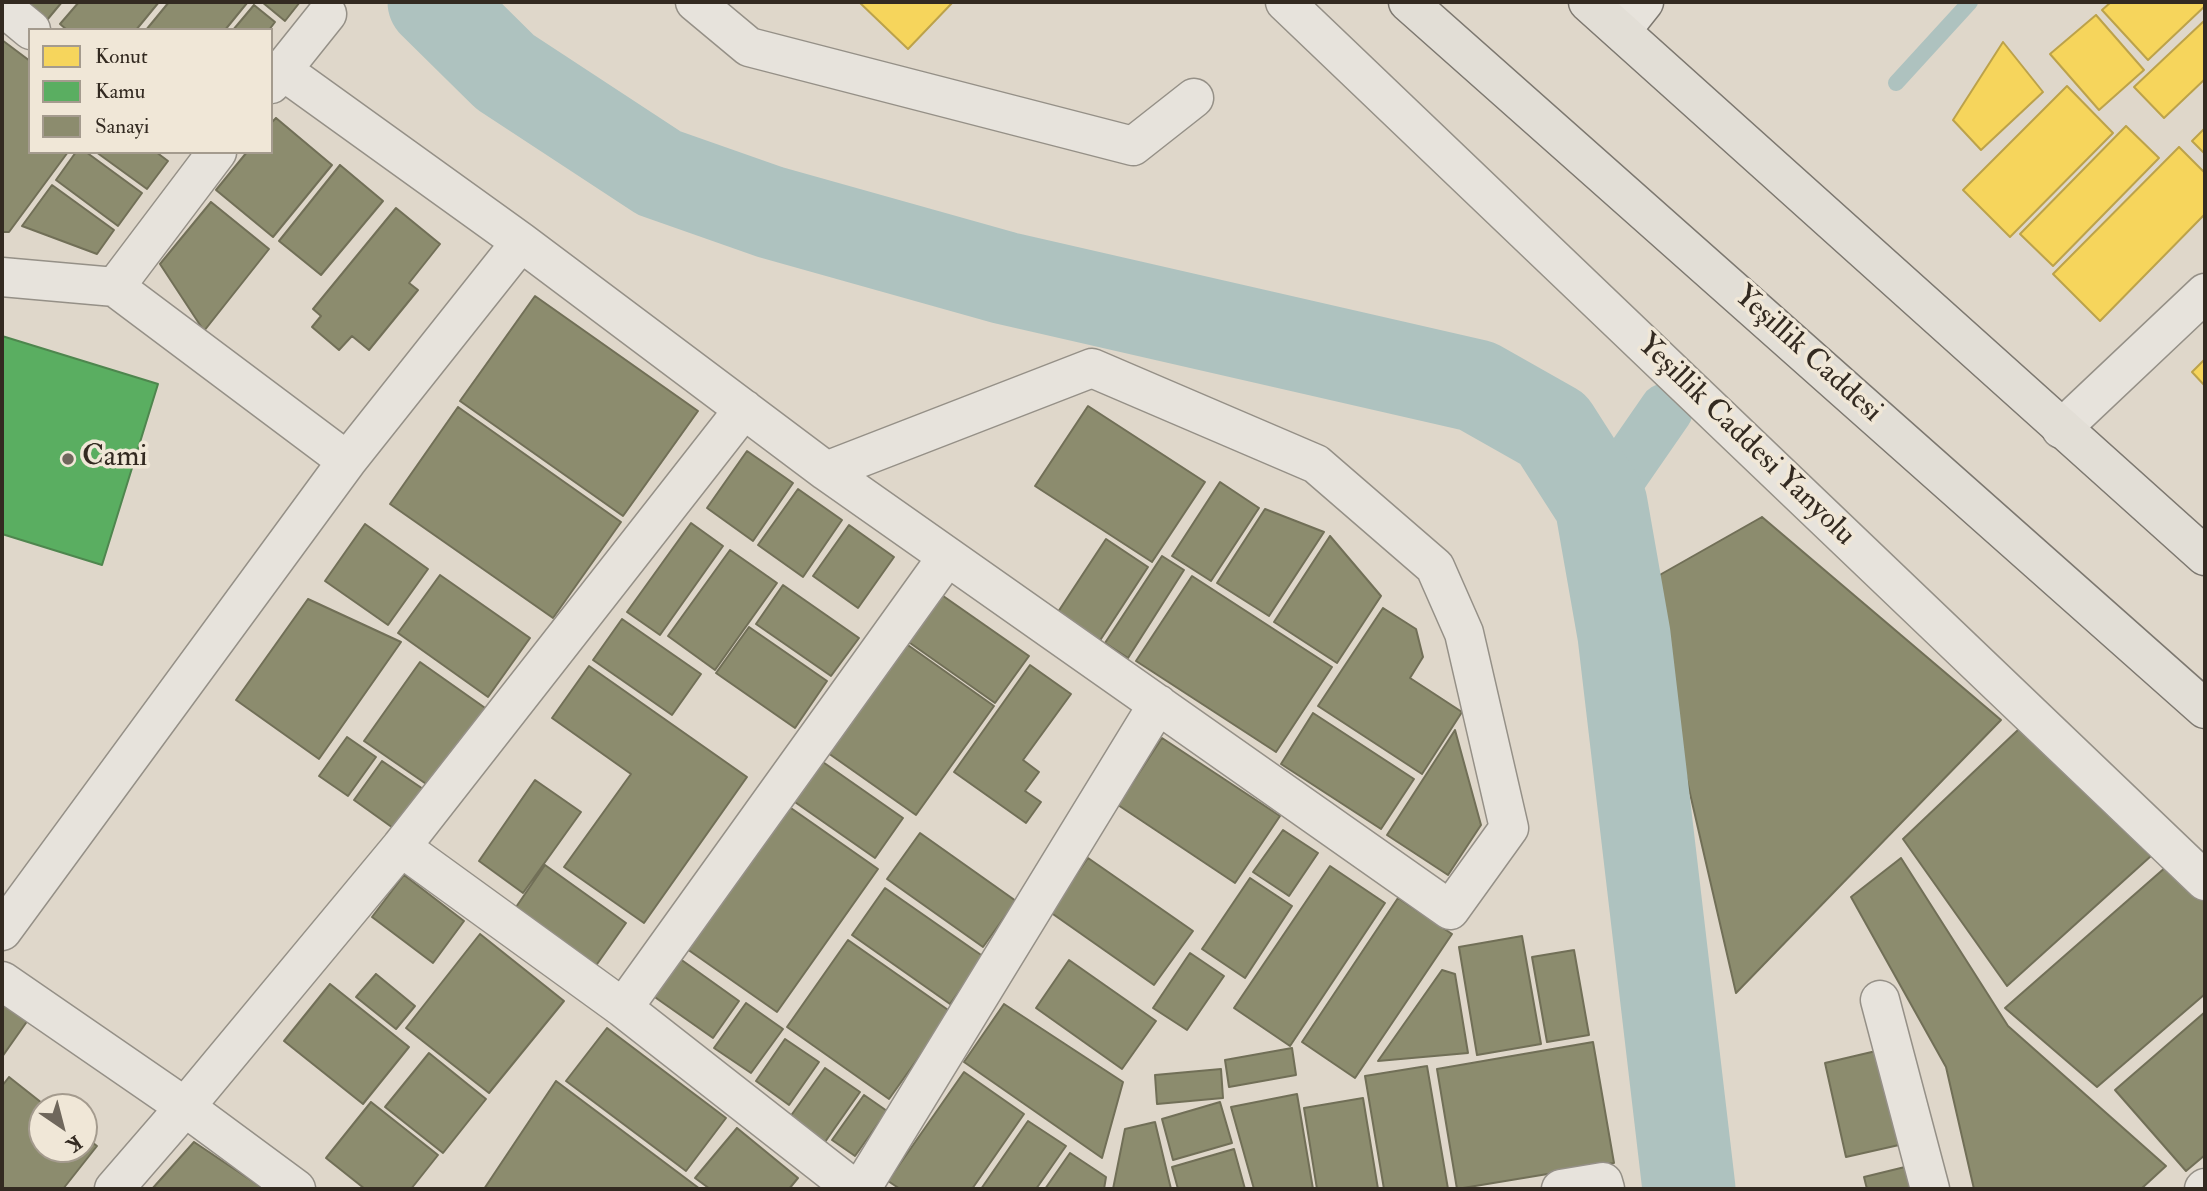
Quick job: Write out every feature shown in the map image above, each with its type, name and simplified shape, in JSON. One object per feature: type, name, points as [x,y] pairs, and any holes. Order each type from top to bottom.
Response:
[{"type":"highway","name":"Yeşillik Caddesi","points":[[1408,2],[2205,709]]},
{"type":"highway","points":[[1588,2],[2205,556]]},
{"type":"street","points":[[695,2],[749,47],[1133,146],[1194,98]]},
{"type":"street","name":"Yeşillik Caddesi Yanyolu","points":[[1284,2],[2205,881]]},
{"type":"street","points":[[1621,32],[1644,2]]},
{"type":"street","points":[[2,6],[29,28]]},
{"type":"street","points":[[327,14],[277,77],[521,242],[826,471],[1450,910],[1509,828],[1464,633],[1435,567],[1316,464],[1092,368],[826,471]]},
{"type":"street","points":[[115,288],[200,158]]},
{"type":"street","points":[[2,931],[347,461],[521,242]]},
{"type":"street","points":[[2,277],[115,288],[347,461]]},
{"type":"street","points":[[2061,429],[2205,293]]},
{"type":"street","points":[[114,1189],[401,847],[744,408]]},
{"type":"street","points":[[623,1008],[947,557]]},
{"type":"street","points":[[861,1189],[1158,704]]},
{"type":"street","points":[[401,847],[623,1008],[854,1189]]},
{"type":"street","points":[[2,981],[185,1107],[296,1189]]},
{"type":"street","points":[[1880,1000],[1930,1189]]},
{"type":"street","points":[[1561,1189],[1603,1182],[1605,1189]]},
{"type":"building: Konut","points":[[859,2],[953,2],[908,49]]},
{"type":"building: Konut","points":[[2111,2],[2205,2],[2205,6],[2148,60],[2102,10]]},
{"type":"building: Konut","points":[[2096,15],[2144,70],[2099,110],[2050,54]]},
{"type":"building: Konut","points":[[2205,20],[2205,79],[2164,118],[2134,87]]},
{"type":"building: Konut","points":[[2003,42],[2043,92],[1981,150],[1953,120]]},
{"type":"building: Konut","points":[[2067,86],[2113,133],[2010,237],[1963,190]]},
{"type":"building: Konut","points":[[2126,126],[2159,158],[2053,266],[2020,234]]},
{"type":"building: Konut","points":[[2205,128],[2205,154],[2192,141]]},
{"type":"building: Konut","points":[[2179,147],[2205,173],[2205,214],[2100,321],[2053,274]]},
{"type":"building: Konut","points":[[2205,359],[2205,386],[2192,372]]},
{"type":"building: Kamu","name":"Cami","points":[[2,336],[158,384],[102,565],[2,534]]},
{"type":"building: Sanayi","points":[[24,2],[62,2],[47,20]]},
{"type":"building: Sanayi","points":[[79,2],[159,2],[138,28],[65,28],[60,24]]},
{"type":"building: Sanayi","points":[[169,2],[247,3],[227,28],[148,28]]},
{"type":"building: Sanayi","points":[[262,2],[300,2],[285,21]]},
{"type":"building: Sanayi","points":[[254,5],[275,22],[270,28],[235,28]]},
{"type":"building: Sanayi","points":[[2,40],[28,60],[28,154],[67,154],[9,232],[2,232]]},
{"type":"building: Sanayi","points":[[276,118],[332,165],[273,237],[216,190],[245,154],[273,154],[273,121]]},
{"type":"building: Sanayi","points":[[75,154],[89,154],[142,193],[118,226],[56,180]]},
{"type":"building: Sanayi","points":[[99,154],[159,154],[168,161],[147,189]]},
{"type":"building: Sanayi","points":[[340,165],[383,201],[321,275],[279,241]]},
{"type":"building: Sanayi","points":[[52,185],[114,230],[97,254],[22,226]]},
{"type":"building: Sanayi","points":[[211,202],[269,249],[204,331],[160,264]]},
{"type":"building: Sanayi","points":[[396,208],[440,244],[409,283],[418,290],[369,350],[352,336],[339,350],[312,327],[321,316],[313,309]]},
{"type":"building: Sanayi","points":[[535,296],[698,411],[623,516],[460,401]]},
{"type":"building: Sanayi","points":[[1088,406],[1205,482],[1152,562],[1035,486]]},
{"type":"building: Sanayi","points":[[458,407],[621,522],[553,618],[390,504]]},
{"type":"building: Sanayi","points":[[747,451],[793,483],[753,541],[707,508]]},
{"type":"building: Sanayi","points":[[1220,482],[1259,508],[1211,581],[1172,556]]},
{"type":"building: Sanayi","points":[[798,489],[842,520],[803,577],[758,545]]},
{"type":"building: Sanayi","points":[[1265,509],[1324,532],[1269,616],[1217,583]]},
{"type":"building: Sanayi","points":[[1762,517],[2001,720],[1736,993],[1642,585]]},
{"type":"building: Sanayi","points":[[691,523],[723,546],[660,635],[627,612]]},
{"type":"building: Sanayi","points":[[365,524],[428,569],[388,625],[325,581]]},
{"type":"building: Sanayi","points":[[849,525],[894,557],[858,608],[813,576]]},
{"type":"building: Sanayi","points":[[1330,536],[1381,596],[1337,663],[1274,622]]},
{"type":"building: Sanayi","points":[[1106,539],[1148,567],[1099,642],[1056,615]]},
{"type":"building: Sanayi","points":[[730,550],[777,583],[715,670],[668,636]]},
{"type":"building: Sanayi","points":[[1162,556],[1184,570],[1128,658],[1105,643]]},
{"type":"building: Sanayi","points":[[440,575],[530,638],[488,697],[398,633]]},
{"type":"building: Sanayi","points":[[1192,576],[1332,667],[1276,752],[1136,661]]},
{"type":"building: Sanayi","points":[[783,585],[859,638],[831,676],[756,624]]},
{"type":"building: Sanayi","points":[[936,591],[1029,656],[995,703],[903,638]]},
{"type":"building: Sanayi","points":[[308,599],[401,642],[319,759],[236,700]]},
{"type":"building: Sanayi","points":[[1383,608],[1416,629],[1423,657],[1410,678],[1462,712],[1422,774],[1318,706]]},
{"type":"building: Sanayi","points":[[622,619],[701,674],[672,715],[593,660]]},
{"type":"building: Sanayi","points":[[749,627],[827,681],[795,728],[716,673]]},
{"type":"building: Sanayi","points":[[905,643],[994,706],[916,815],[828,753]]},
{"type":"building: Sanayi","points":[[420,662],[488,710],[432,788],[364,741]]},
{"type":"building: Sanayi","points":[[1030,665],[1071,694],[1023,760],[1039,772],[1025,791],[1041,802],[1026,823],[954,772]]},
{"type":"building: Sanayi","points":[[589,666],[747,777],[644,923],[564,867],[631,774],[552,718]]},
{"type":"building: Sanayi","points":[[1313,713],[1414,779],[1381,829],[1281,764]]},
{"type":"building: Sanayi","points":[[2019,729],[2151,856],[2007,986],[1903,839]]},
{"type":"building: Sanayi","points":[[1455,730],[1481,825],[1448,875],[1387,835]]},
{"type":"building: Sanayi","points":[[347,737],[376,757],[348,796],[319,776]]},
{"type":"building: Sanayi","points":[[1162,738],[1280,816],[1235,883],[1118,805]]},
{"type":"building: Sanayi","points":[[820,760],[903,818],[875,858],[792,800]]},
{"type":"building: Sanayi","points":[[382,761],[429,793],[400,833],[354,800]]},
{"type":"building: Sanayi","points":[[535,780],[581,812],[523,893],[479,861]]},
{"type":"building: Sanayi","points":[[788,806],[878,869],[777,1012],[687,949]]},
{"type":"building: Sanayi","points":[[1283,830],[1318,853],[1289,896],[1253,872]]},
{"type":"building: Sanayi","points":[[920,833],[1016,901],[983,947],[887,879]]},
{"type":"building: Sanayi","points":[[1088,858],[1193,931],[1154,985],[1050,912]]},
{"type":"building: Sanayi","points":[[1901,858],[2008,1026],[2166,1166],[2141,1189],[1974,1189],[1946,1067],[1851,897]]},
{"type":"building: Sanayi","points":[[2175,859],[2205,894],[2205,994],[2097,1087],[2005,1008]]},
{"type":"building: Sanayi","points":[[545,865],[626,923],[595,967],[514,910]]},
{"type":"building: Sanayi","points":[[1330,866],[1385,903],[1290,1046],[1234,1008]]},
{"type":"building: Sanayi","points":[[404,875],[464,921],[433,963],[372,917]]},
{"type":"building: Sanayi","points":[[1250,878],[1292,906],[1245,978],[1202,949]]},
{"type":"building: Sanayi","points":[[885,888],[984,957],[950,1004],[852,935]]},
{"type":"building: Sanayi","points":[[1398,898],[1452,934],[1355,1078],[1302,1042]]},
{"type":"building: Sanayi","points":[[480,934],[564,1001],[489,1093],[406,1028]]},
{"type":"building: Sanayi","points":[[1522,936],[1541,1044],[1477,1055],[1459,947]]},
{"type":"building: Sanayi","points":[[848,940],[951,1012],[889,1099],[787,1027]]},
{"type":"building: Sanayi","points":[[1574,950],[1589,1035],[1547,1042],[1532,957]]},
{"type":"building: Sanayi","points":[[1190,953],[1224,976],[1187,1030],[1153,1008]]},
{"type":"building: Sanayi","points":[[676,956],[739,1001],[713,1038],[649,993]]},
{"type":"building: Sanayi","points":[[1069,960],[1156,1021],[1122,1069],[1036,1008]]},
{"type":"building: Sanayi","points":[[1442,970],[1455,974],[1468,1053],[1378,1061]]},
{"type":"building: Sanayi","points":[[376,974],[415,1006],[396,1029],[356,997]]},
{"type":"building: Sanayi","points":[[330,984],[409,1047],[363,1104],[284,1041]]},
{"type":"building: Sanayi","points":[[2,1002],[28,1020],[2,1057]]},
{"type":"building: Sanayi","points":[[746,1003],[783,1029],[751,1073],[714,1048]]},
{"type":"building: Sanayi","points":[[1004,1004],[1123,1082],[1102,1158],[964,1062]]},
{"type":"building: Sanayi","points":[[2205,1012],[2205,1155],[2186,1171],[2115,1090]]},
{"type":"building: Sanayi","points":[[607,1028],[726,1118],[686,1171],[566,1081]]},
{"type":"building: Sanayi","points":[[785,1039],[819,1062],[789,1105],[756,1081]]},
{"type":"building: Sanayi","points":[[1593,1042],[1614,1163],[1457,1189],[1437,1069]]},
{"type":"building: Sanayi","points":[[1292,1048],[1296,1075],[1229,1087],[1225,1060]]},
{"type":"building: Sanayi","points":[[1876,1051],[1899,1145],[1846,1157],[1825,1063]]},
{"type":"building: Sanayi","points":[[429,1053],[486,1099],[443,1153],[385,1107]]},
{"type":"building: Sanayi","points":[[1427,1066],[1448,1189],[1384,1189],[1365,1076]]},
{"type":"building: Sanayi","points":[[825,1068],[860,1092],[825,1142],[790,1117]]},
{"type":"building: Sanayi","points":[[1221,1069],[1223,1098],[1157,1104],[1155,1075]]},
{"type":"building: Sanayi","points":[[964,1072],[1024,1114],[972,1189],[900,1189],[888,1181]]},
{"type":"building: Sanayi","points":[[9,1077],[29,1093],[28,1163],[84,1163],[63,1189],[2,1189],[2,1086]]},
{"type":"building: Sanayi","points":[[556,1081],[700,1189],[484,1189]]},
{"type":"building: Sanayi","points":[[1297,1094],[1313,1189],[1254,1189],[1231,1107]]},
{"type":"building: Sanayi","points":[[864,1095],[887,1111],[855,1156],[832,1140]]},
{"type":"building: Sanayi","points":[[1363,1098],[1378,1189],[1317,1189],[1304,1108]]},
{"type":"building: Sanayi","points":[[371,1102],[438,1155],[411,1189],[365,1189],[326,1158]]},
{"type":"building: Sanayi","points":[[1220,1102],[1232,1143],[1173,1160],[1162,1119]]},
{"type":"building: Sanayi","points":[[1028,1121],[1066,1146],[1036,1189],[981,1189]]},
{"type":"building: Sanayi","points":[[1155,1122],[1171,1189],[1113,1189],[1125,1129]]},
{"type":"building: Sanayi","points":[[737,1128],[798,1178],[789,1189],[710,1189],[695,1178]]},
{"type":"building: Sanayi","points":[[194,1142],[264,1189],[152,1189]]},
{"type":"building: Sanayi","points":[[1234,1149],[1245,1189],[1178,1189],[1172,1167]]},
{"type":"building: Sanayi","points":[[1070,1153],[1106,1177],[1104,1189],[1045,1189]]},
{"type":"building: Sanayi","points":[[1909,1166],[1914,1189],[1867,1189],[1864,1177]]},
{"type":"waterway","points":[[434,2],[505,72],[659,173],[770,212],[1005,278],[1477,386],[1553,429],[1601,504],[1624,635],[1689,1189]]},
{"type":"waterway","points":[[1896,83],[1970,2]]},
{"type":"waterway","points":[[1601,504],[1666,410]]},
{"type":"place","name":"Cami","points":[[68,459]]}]
